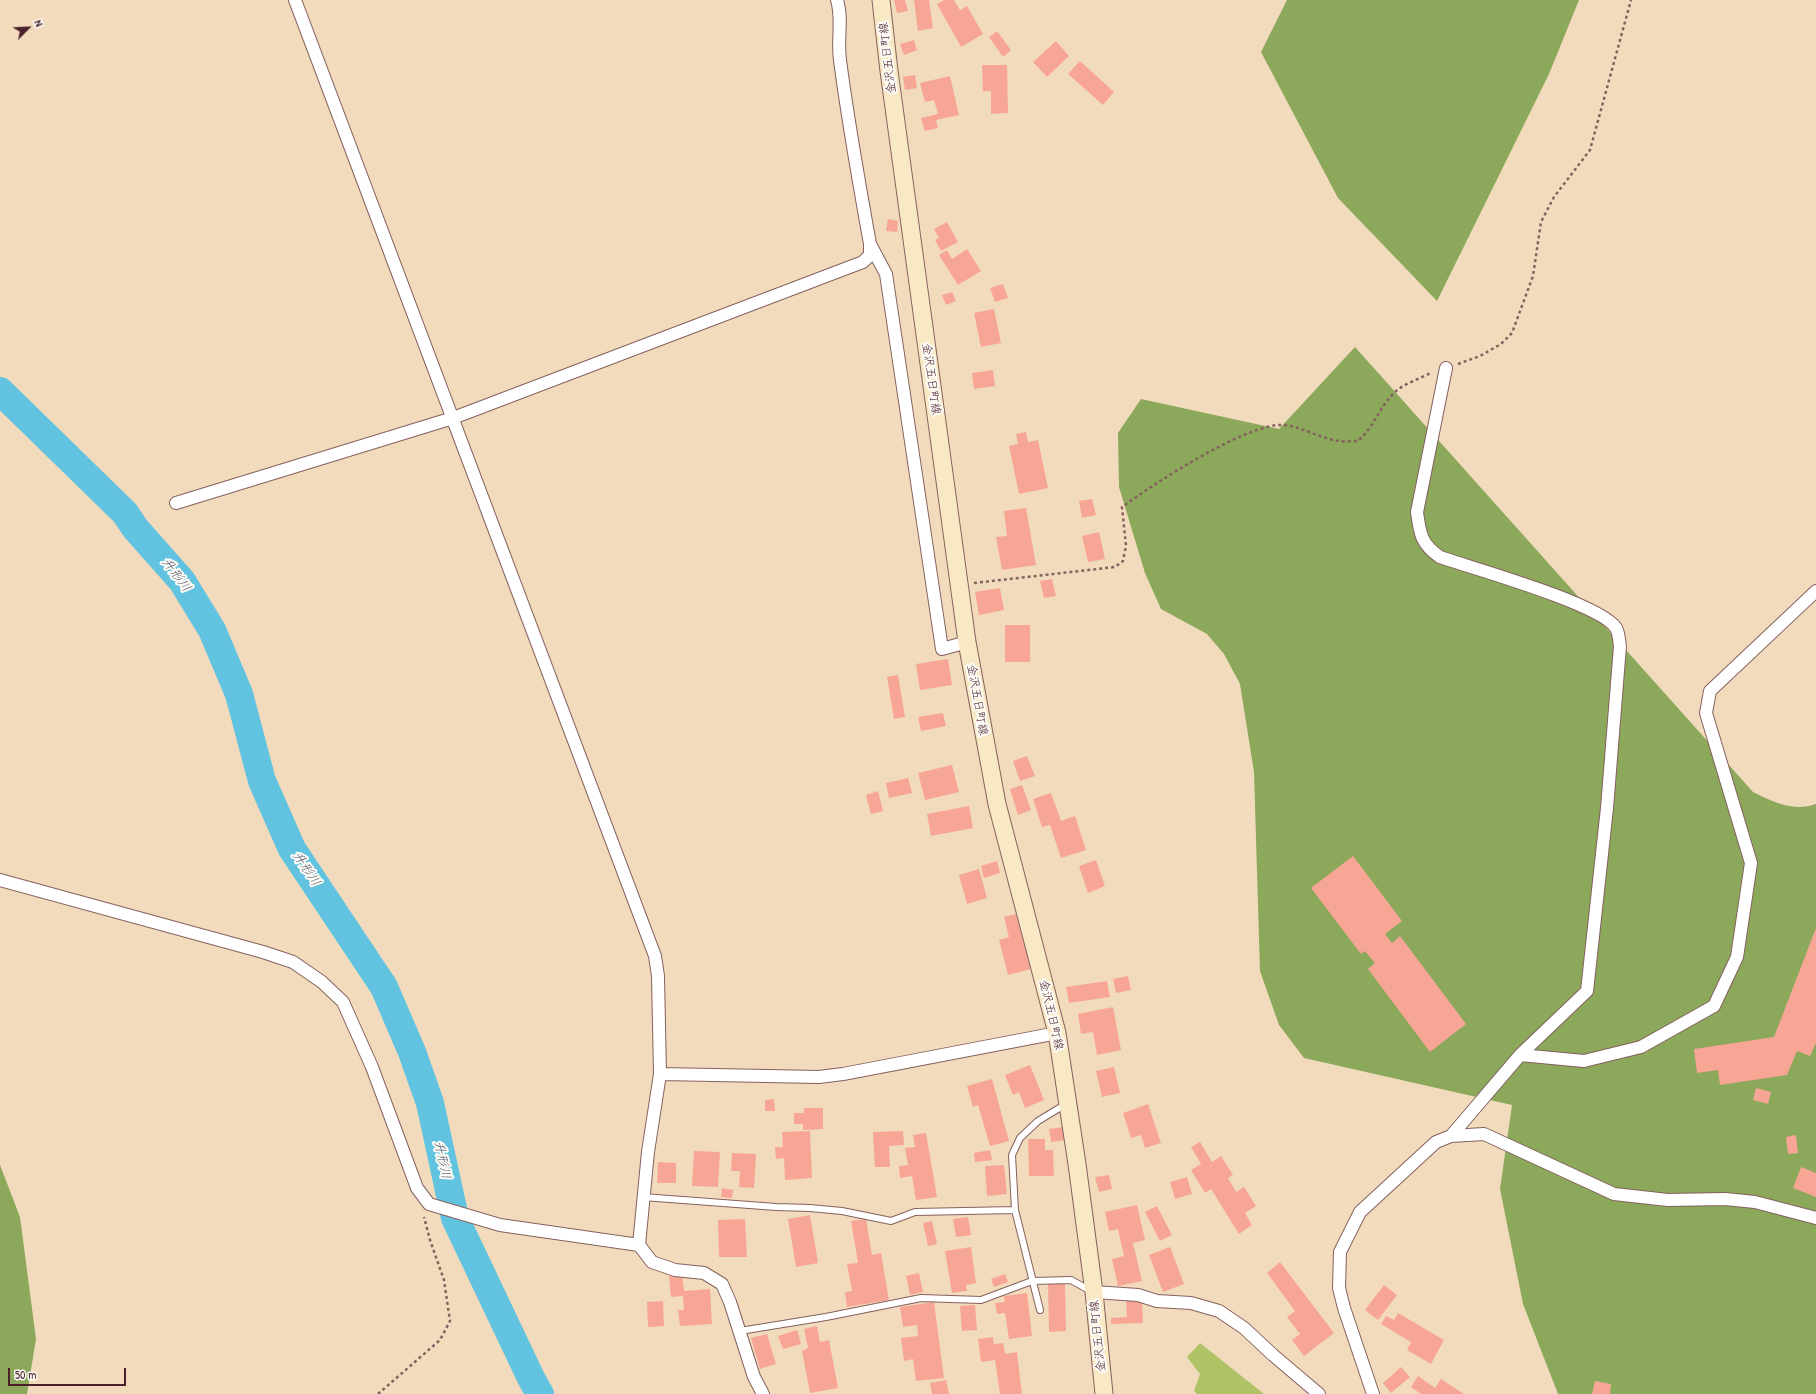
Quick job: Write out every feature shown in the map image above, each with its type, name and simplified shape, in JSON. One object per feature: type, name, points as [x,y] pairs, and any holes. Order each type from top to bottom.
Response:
[{"type":"main road","name":"金沢五日町線","points":[[881,0],[889,71],[967,642],[997,804],[1056,1033],[1094,1292],[1104,1394]]},
{"type":"street","points":[[295,0],[654,956],[658,976],[660,1074],[648,1152],[639,1245],[652,1262],[675,1270],[704,1273],[722,1284],[730,1302],[754,1377],[763,1394]]},
{"type":"street","points":[[176,503],[453,418],[863,262],[870,254],[870,244],[838,46],[840,10],[837,0]]},
{"type":"street","points":[[870,244],[886,274],[942,649],[967,642]]},
{"type":"street","points":[[1446,368],[1417,512],[1420,534],[1428,548],[1440,557],[1534,588],[1592,610],[1608,620],[1616,628],[1620,646],[1607,808],[1587,991],[1520,1055],[1451,1136]]},
{"type":"street","points":[[1520,1055],[1584,1061],[1641,1048],[1714,1006],[1737,957],[1750,863],[1706,713],[1710,691],[1816,591]]},
{"type":"street","points":[[0,880],[263,952],[292,962],[322,982],[343,1002],[372,1068],[417,1188],[429,1204],[500,1225],[639,1245]]},
{"type":"street","points":[[660,1074],[819,1076],[843,1074],[1056,1033]]},
{"type":"street","points":[[1373,1394],[1344,1308],[1338,1271],[1340,1252],[1360,1212],[1436,1142],[1451,1136],[1484,1134],[1614,1194],[1668,1200],[1726,1199],[1755,1202],[1816,1218]]},
{"type":"street","points":[[1094,1292],[1138,1295],[1157,1301],[1191,1302],[1219,1311],[1244,1328],[1289,1370],[1319,1394]]},
{"type":"lane","points":[[1040,1310],[1015,1210],[1012,1155],[1020,1138],[1038,1121],[1067,1104]]},
{"type":"lane","points":[[643,1197],[776,1207],[816,1208],[842,1211],[891,1221],[915,1212],[1015,1210]]},
{"type":"lane","points":[[740,1332],[826,1318],[921,1298],[981,1300],[1032,1280],[1071,1280],[1094,1292]]},
{"type":"path","points":[[960,585],[1115,567],[1123,561],[1126,546],[1122,507],[1145,490],[1173,473],[1242,435],[1268,426],[1284,425],[1340,442],[1358,441],[1369,432],[1393,393],[1409,383],[1480,356],[1501,344],[1512,333],[1533,276],[1541,222],[1554,197],[1590,150],[1631,0]]},
{"type":"path","points":[[378,1394],[440,1340],[450,1321],[444,1280],[430,1240],[417,1188]]},
{"type":"green space","points":[[1287,0],[1579,0],[1549,74],[1437,301],[1338,198],[1261,52]]},
{"type":"green space","points":[[1355,347],[1753,792],[1784,805],[1800,807],[1816,804],[1816,1394],[1558,1394],[1523,1304],[1500,1189],[1512,1105],[1304,1058],[1279,1025],[1260,971],[1254,772],[1240,684],[1224,654],[1207,634],[1161,609],[1145,573],[1119,487],[1118,433],[1141,399],[1279,429]]},
{"type":"green space","points":[[0,1165],[20,1217],[36,1339],[27,1394],[0,1394]]},
{"type":"green space","points":[[1200,1343],[1264,1394],[1197,1394],[1194,1391],[1200,1374],[1187,1357]]},
{"type":"building","points":[[894,0],[905,0],[908,11],[897,13]]},
{"type":"building","points":[[914,0],[929,0],[933,28],[918,31]]},
{"type":"building","points":[[944,0],[954,0],[960,10],[967,6],[983,34],[961,47],[937,4]]},
{"type":"building","points":[[997,31],[1011,50],[1003,57],[989,37]]},
{"type":"building","points":[[914,40],[917,50],[904,55],[900,44]]},
{"type":"building","points":[[1056,41],[1069,56],[1047,77],[1033,62]]},
{"type":"building","points":[[1080,61],[1114,92],[1103,105],[1068,74]]},
{"type":"building","points":[[982,65],[1007,65],[1008,113],[991,114],[991,91],[983,91]]},
{"type":"building","points":[[915,75],[917,88],[905,90],[903,77]]},
{"type":"building","points":[[950,76],[959,115],[936,120],[938,128],[925,131],[921,118],[938,114],[934,100],[925,102],[920,83]]},
{"type":"building","points":[[888,219],[898,221],[897,232],[886,231]]},
{"type":"building","points":[[947,222],[958,242],[941,251],[935,240],[939,238],[934,229]]},
{"type":"building","points":[[967,249],[981,271],[958,285],[939,255],[947,250],[952,259]]},
{"type":"building","points":[[1003,284],[1008,298],[995,302],[990,288]]},
{"type":"building","points":[[952,292],[956,301],[946,305],[942,295]]},
{"type":"building","points":[[994,309],[1001,343],[981,347],[974,313]]},
{"type":"building","points":[[993,370],[995,386],[974,389],[972,373]]},
{"type":"building","points":[[1026,432],[1028,442],[1038,440],[1048,488],[1019,494],[1009,446],[1018,444],[1016,434]]},
{"type":"building","points":[[1092,499],[1096,515],[1082,518],[1079,501]]},
{"type":"building","points":[[1026,508],[1036,565],[1002,570],[996,537],[1007,536],[1004,511]]},
{"type":"building","points":[[1099,532],[1105,559],[1088,562],[1082,536]]},
{"type":"building","points":[[1052,579],[1056,596],[1044,598],[1040,581]]},
{"type":"building","points":[[1000,588],[1004,610],[979,615],[975,592]]},
{"type":"building","points":[[1005,625],[1030,625],[1030,662],[1005,662]]},
{"type":"building","points":[[948,659],[952,685],[920,690],[916,664]]},
{"type":"building","points":[[898,675],[905,717],[894,719],[887,677]]},
{"type":"building","points":[[943,713],[946,726],[921,731],[918,717]]},
{"type":"building","points":[[1027,756],[1035,776],[1020,781],[1013,761]]},
{"type":"building","points":[[952,765],[959,792],[925,800],[918,773]]},
{"type":"building","points":[[908,778],[912,793],[889,798],[886,783]]},
{"type":"building","points":[[1022,785],[1031,810],[1018,815],[1010,789]]},
{"type":"building","points":[[878,791],[883,811],[871,814],[866,795]]},
{"type":"building","points":[[1051,793],[1061,821],[1075,816],[1086,850],[1061,858],[1050,825],[1042,827],[1033,799]]},
{"type":"building","points":[[969,806],[973,828],[931,836],[927,814]]},
{"type":"building","points":[[1353,856],[1402,921],[1385,934],[1392,943],[1400,936],[1466,1024],[1430,1052],[1368,969],[1375,963],[1365,951],[1361,954],[1311,888]]},
{"type":"building","points":[[1096,860],[1105,886],[1088,893],[1079,866]]},
{"type":"building","points":[[997,861],[1000,873],[984,878],[981,866]]},
{"type":"building","points":[[979,869],[987,898],[967,904],[959,875]]},
{"type":"building","points":[[1016,914],[1031,969],[1008,975],[999,940],[1009,937],[1004,917]]},
{"type":"building","points":[[1816,928],[1816,1043],[1810,1056],[1797,1051],[1787,1075],[1720,1085],[1718,1070],[1697,1073],[1694,1049],[1774,1037]]},
{"type":"building","points":[[1128,976],[1131,990],[1116,993],[1113,979]]},
{"type":"building","points":[[1107,981],[1110,997],[1069,1003],[1066,987]]},
{"type":"building","points":[[1113,1007],[1121,1050],[1097,1055],[1093,1032],[1081,1034],[1078,1014]]},
{"type":"building","points":[[1030,1065],[1044,1100],[1025,1108],[1019,1092],[1013,1095],[1005,1075]]},
{"type":"building","points":[[1114,1067],[1120,1093],[1102,1097],[1096,1071]]},
{"type":"building","points":[[992,1079],[1009,1141],[990,1146],[978,1105],[973,1107],[967,1086]]},
{"type":"building","points":[[1756,1088],[1771,1092],[1768,1104],[1753,1100]]},
{"type":"building","points":[[774,1099],[775,1111],[765,1111],[765,1100]]},
{"type":"building","points":[[1148,1104],[1161,1143],[1145,1148],[1141,1135],[1131,1138],[1123,1113]]},
{"type":"building","points":[[804,1108],[823,1108],[823,1129],[803,1130],[803,1124],[794,1124],[794,1113],[804,1113]]},
{"type":"building","points":[[1063,1127],[1065,1140],[1051,1142],[1049,1129]]},
{"type":"building","points":[[810,1131],[812,1178],[785,1180],[784,1158],[776,1159],[775,1147],[783,1147],[782,1132]]},
{"type":"building","points":[[903,1131],[904,1145],[889,1146],[890,1167],[875,1167],[873,1132]]},
{"type":"building","points":[[926,1133],[937,1197],[916,1200],[912,1176],[900,1178],[899,1166],[908,1165],[905,1148],[915,1147],[913,1135]]},
{"type":"building","points":[[1796,1135],[1798,1153],[1788,1154],[1786,1137]]},
{"type":"building","points":[[1028,1139],[1045,1139],[1045,1150],[1053,1150],[1054,1176],[1029,1176]]},
{"type":"building","points":[[1200,1142],[1212,1162],[1221,1156],[1233,1175],[1228,1178],[1236,1192],[1244,1187],[1256,1206],[1245,1213],[1252,1225],[1239,1234],[1211,1189],[1205,1193],[1191,1170],[1201,1164],[1191,1147]]},
{"type":"building","points":[[990,1150],[992,1160],[975,1162],[974,1153]]},
{"type":"building","points":[[694,1151],[720,1152],[718,1187],[692,1186]]},
{"type":"building","points":[[732,1153],[756,1154],[754,1188],[739,1187],[740,1171],[731,1171]]},
{"type":"building","points":[[658,1162],[676,1163],[676,1183],[657,1183]]},
{"type":"building","points":[[1004,1165],[1007,1194],[987,1196],[985,1166]]},
{"type":"building","points":[[1801,1167],[1816,1173],[1816,1197],[1793,1188]]},
{"type":"building","points":[[1109,1175],[1112,1189],[1099,1192],[1095,1177]]},
{"type":"building","points":[[1187,1177],[1192,1194],[1175,1199],[1170,1182]]},
{"type":"building","points":[[722,1188],[733,1190],[732,1198],[721,1197]]},
{"type":"building","points":[[1137,1205],[1145,1240],[1133,1243],[1142,1281],[1118,1286],[1112,1259],[1124,1256],[1118,1229],[1109,1231],[1105,1212]]},
{"type":"building","points":[[1157,1206],[1172,1235],[1160,1241],[1145,1212]]},
{"type":"building","points":[[810,1215],[818,1263],[796,1267],[788,1219]]},
{"type":"building","points":[[968,1217],[971,1235],[956,1237],[953,1219]]},
{"type":"building","points":[[745,1219],[747,1257],[719,1257],[718,1220]]},
{"type":"building","points":[[866,1219],[872,1255],[881,1253],[889,1300],[847,1307],[845,1292],[852,1291],[847,1264],[858,1263],[851,1221]]},
{"type":"building","points":[[932,1221],[937,1244],[928,1246],[923,1223]]},
{"type":"building","points":[[971,1247],[976,1283],[966,1285],[967,1291],[952,1293],[945,1251]]},
{"type":"building","points":[[1170,1247],[1184,1284],[1163,1292],[1149,1255]]},
{"type":"building","points":[[1280,1262],[1334,1333],[1304,1356],[1292,1340],[1300,1334],[1287,1317],[1295,1311],[1267,1273]]},
{"type":"building","points":[[919,1273],[923,1292],[910,1295],[906,1276]]},
{"type":"building","points":[[1005,1274],[1008,1282],[994,1287],[991,1279]]},
{"type":"building","points":[[682,1275],[684,1291],[710,1289],[712,1324],[680,1326],[678,1310],[684,1310],[683,1296],[671,1297],[669,1276]]},
{"type":"building","points":[[1048,1284],[1065,1284],[1066,1331],[1049,1332]]},
{"type":"building","points":[[1384,1285],[1397,1295],[1378,1320],[1365,1310]]},
{"type":"building","points":[[1027,1293],[1032,1336],[1009,1339],[1005,1313],[997,1314],[995,1303],[1005,1302],[1004,1296]]},
{"type":"building","points":[[1142,1299],[1143,1323],[1111,1324],[1111,1318],[1127,1317],[1126,1300]]},
{"type":"building","points":[[663,1301],[664,1326],[648,1327],[647,1302]]},
{"type":"building","points":[[934,1302],[944,1378],[916,1381],[913,1359],[904,1361],[901,1338],[918,1336],[917,1325],[903,1327],[900,1307]]},
{"type":"building","points":[[975,1305],[977,1330],[962,1331],[960,1306]]},
{"type":"building","points":[[1398,1313],[1444,1340],[1431,1364],[1407,1350],[1411,1342],[1381,1324],[1386,1316],[1394,1320]]},
{"type":"building","points":[[817,1326],[820,1342],[829,1340],[838,1388],[810,1393],[802,1351],[808,1348],[804,1329]]},
{"type":"building","points":[[797,1330],[801,1344],[783,1349],[778,1336]]},
{"type":"building","points":[[767,1334],[776,1364],[760,1369],[751,1338]]},
{"type":"building","points":[[993,1337],[994,1344],[1003,1343],[1005,1354],[1017,1352],[1022,1394],[1000,1394],[995,1360],[981,1362],[978,1339]]},
{"type":"building","points":[[1401,1367],[1410,1377],[1391,1393],[1383,1383]]},
{"type":"building","points":[[1418,1376],[1435,1388],[1441,1379],[1464,1394],[1421,1394],[1411,1387]]},
{"type":"building","points":[[946,1380],[949,1394],[932,1394],[930,1383]]},
{"type":"building","points":[[1595,1381],[1611,1384],[1610,1394],[1592,1394]]},
{"type":"waterway","name":"升形川","points":[[0,391],[125,513],[135,528],[182,581],[212,630],[239,694],[262,781],[292,849],[384,987],[412,1052],[430,1103],[455,1218],[540,1394]]}]
